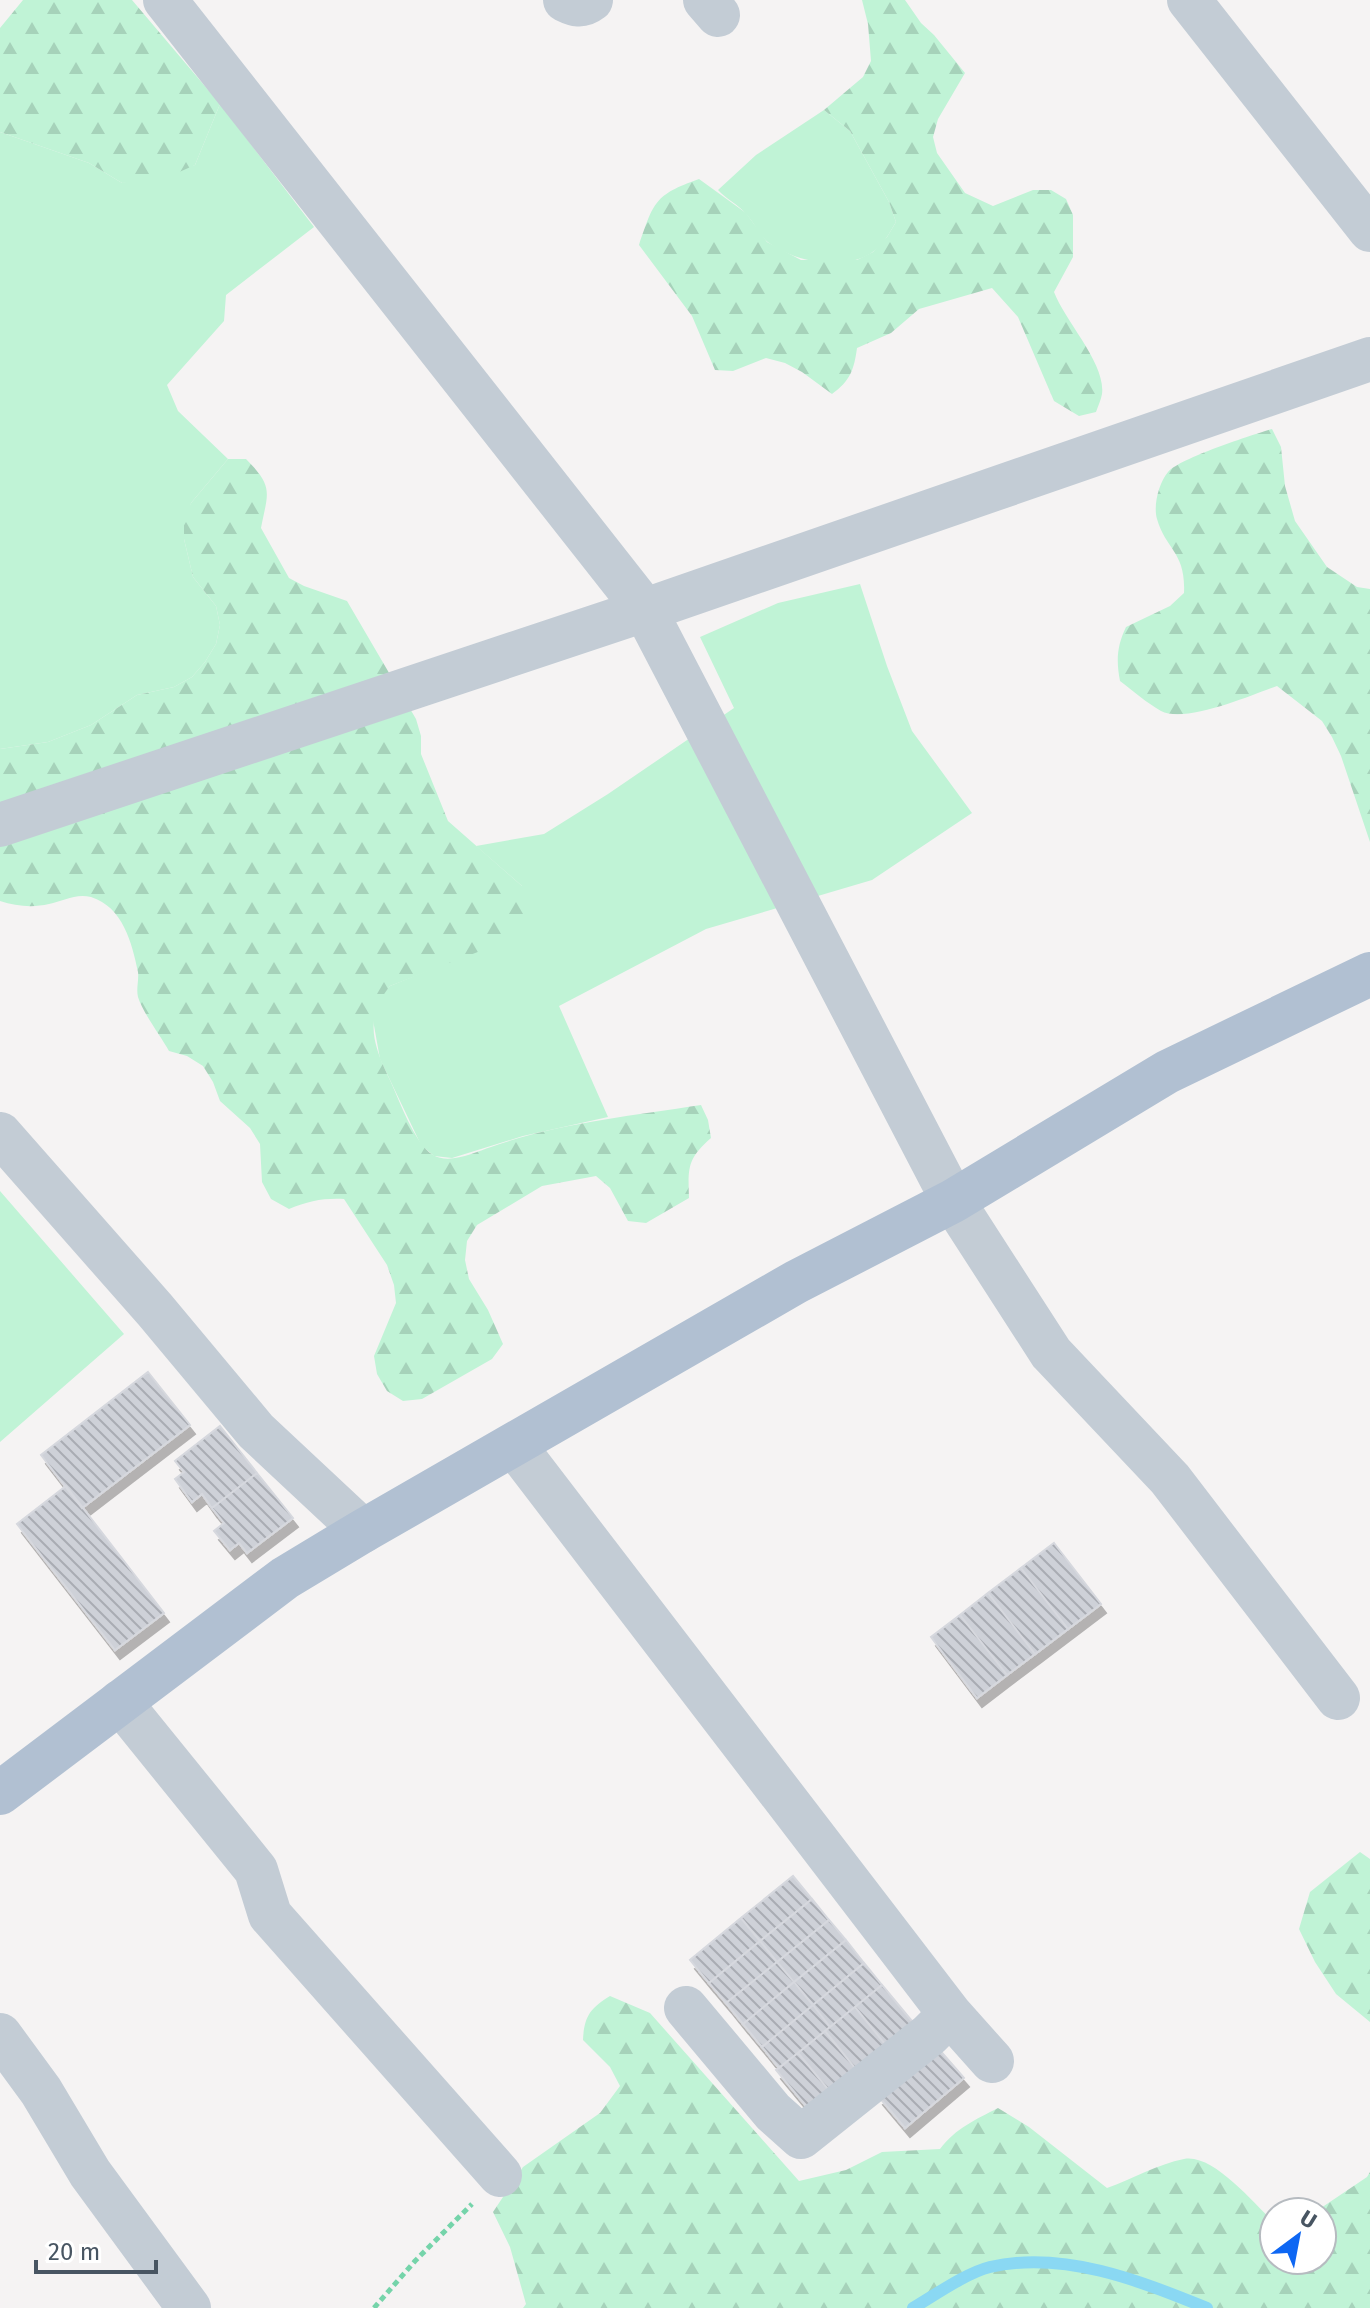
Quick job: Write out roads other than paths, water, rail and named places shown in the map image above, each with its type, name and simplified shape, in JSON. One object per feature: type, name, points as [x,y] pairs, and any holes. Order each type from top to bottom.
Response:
[{"type":"main road","points":[[0,1793],[285,1578],[363,1531],[796,1282],[953,1201],[1167,1072],[1370,974]]},
{"type":"street","points":[[165,0],[645,610],[953,1201],[1051,1353],[1170,1479],[1338,1698]]},
{"type":"street","points":[[565,0],[585,5],[591,0]]},
{"type":"street","points":[[1189,0],[1370,230]]},
{"type":"street","points":[[0,825],[645,610],[1370,359]]},
{"type":"street","points":[[0,1134],[155,1310],[256,1431],[363,1531]]},
{"type":"street","points":[[514,1445],[950,2014],[992,2061]]},
{"type":"street","points":[[120,1702],[256,1870],[270,1915],[500,2175]]},
{"type":"street","points":[[686,2008],[773,2112],[801,2137],[929,2035],[950,2014]]},
{"type":"street","points":[[0,2035],[41,2091],[90,2173],[189,2308]]},
{"type":"waterway","points":[[913,2308],[981,2270],[1018,2263],[1046,2262],[1101,2271],[1207,2308]]}]
